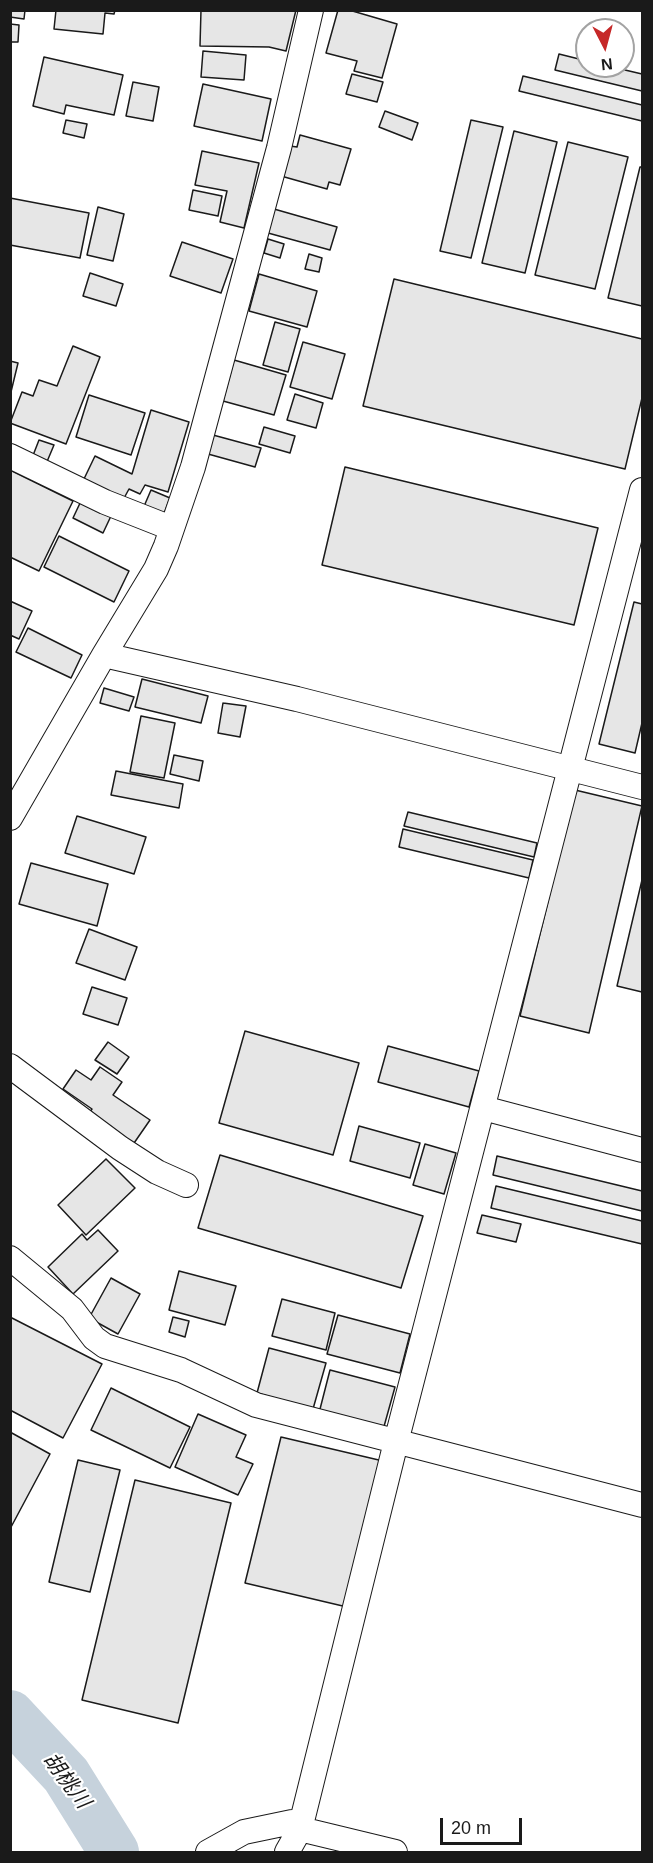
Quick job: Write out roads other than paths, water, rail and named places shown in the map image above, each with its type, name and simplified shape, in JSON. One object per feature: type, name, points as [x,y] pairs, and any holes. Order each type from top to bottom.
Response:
[{"type":"street","points":[[10,818],[104,654],[156,569],[199,444],[279,148],[311,10]]},
{"type":"street","points":[[10,456],[105,502],[171,528]]},
{"type":"street","points":[[287,1852],[300,1829],[396,1442],[572,769],[642,490]]},
{"type":"street","points":[[104,654],[297,699],[642,787]]},
{"type":"street","points":[[10,1066],[120,1148],[157,1172],[186,1185]]},
{"type":"street","points":[[483,1108],[642,1150]]},
{"type":"street","points":[[10,1258],[72,1309],[94,1338],[105,1346],[181,1370],[255,1405],[642,1505]]},
{"type":"street","points":[[208,1852],[244,1832],[292,1822],[300,1829],[395,1852]]},
{"type":"waterway","name":"胡桃川","points":[[10,1715],[66,1775],[114,1852]]}]
